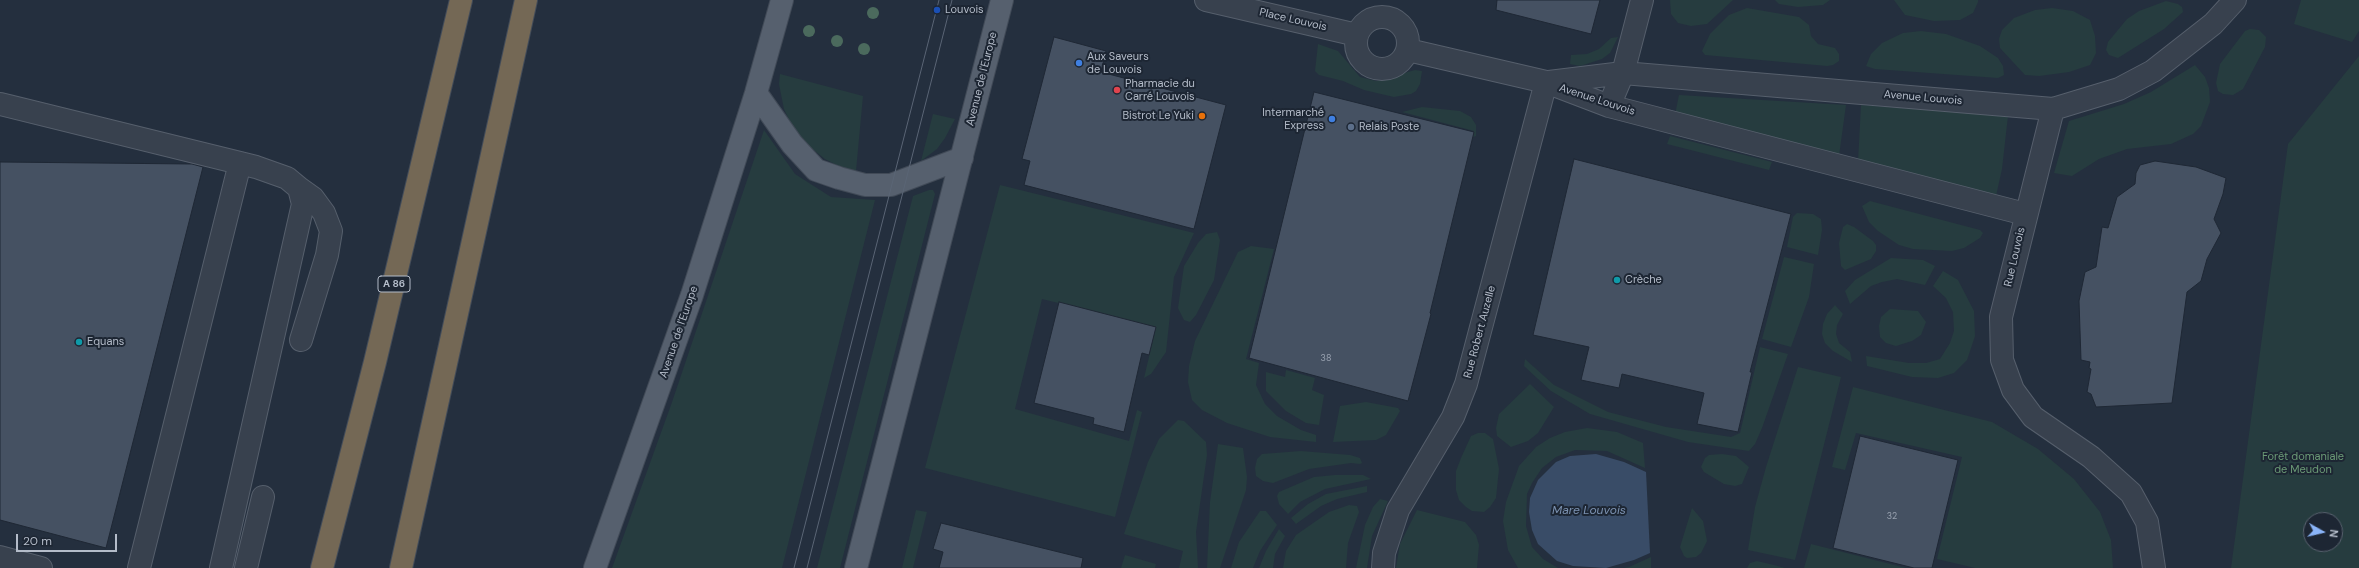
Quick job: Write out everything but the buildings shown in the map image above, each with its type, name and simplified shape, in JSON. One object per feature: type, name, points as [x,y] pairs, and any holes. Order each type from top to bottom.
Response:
[{"type":"highway","name":"A 86","points":[[322,568],[375,362],[461,0]]},
{"type":"highway","points":[[401,568],[526,0]]},
{"type":"main road","name":"Avenue de l'Europe","points":[[595,568],[692,296],[756,93],[782,0]]},
{"type":"main road","name":"Avenue de l'Europe","points":[[856,568],[1002,0]]},
{"type":"main road","points":[[756,93],[792,144],[816,170],[839,178],[865,185],[892,185],[962,158]]},
{"type":"street","name":"Place Louvois","points":[[1206,0],[1357,35]]},
{"type":"street","points":[[1609,106],[1623,73],[1642,0]]},
{"type":"street","points":[[2053,109],[2119,89],[2153,71],[2213,24],[2235,0]]},
{"type":"street","points":[[1385,16],[1394,19],[1404,28],[1408,41],[1408,50],[1399,64],[1384,69],[1375,68],[1361,59],[1356,43],[1357,35],[1361,27],[1368,21],[1385,16]]},
{"type":"street","points":[[1408,50],[1546,82]]},
{"type":"street","name":"Avenue Louvois","points":[[1546,82],[1623,73],[2053,109]]},
{"type":"street","name":"Avenue Louvois","points":[[1546,82],[1609,106],[2025,214]]},
{"type":"street","name":"Rue Robert Auzelle","points":[[1383,568],[1384,553],[1398,510],[1453,417],[1466,384],[1546,82]]},
{"type":"street","points":[[0,104],[240,163],[287,178],[313,198],[324,213],[331,231],[327,255],[301,340]]},
{"type":"street","name":"Rue Louvois","points":[[2053,109],[2025,214],[2001,317],[2002,360],[2013,390],[2033,417],[2091,457],[2131,493],[2147,522],[2155,565]]},
{"type":"street","points":[[139,568],[240,163]]},
{"type":"street","points":[[221,568],[303,204],[299,188]]},
{"type":"street","points":[[246,568],[263,497]]},
{"type":"street","points":[[0,557],[42,568]]},
{"type":"green space","points":[[1670,0],[1733,0],[1707,24],[1691,26],[1678,23],[1671,14]]},
{"type":"green space","points":[[1775,0],[1830,0],[1823,5],[1798,7],[1779,4]]},
{"type":"green space","points":[[1894,0],[1978,0],[1978,2],[1973,13],[1960,20],[1934,21],[1905,15]]},
{"type":"green space","points":[[2301,0],[2359,0],[2359,31],[2352,42],[2294,24]]},
{"type":"green space","points":[[2166,1],[2178,4],[2182,7],[2183,12],[2164,29],[2118,58],[2109,55],[2106,50],[2108,42],[2127,19],[2139,11]]},
{"type":"green space","points":[[1747,8],[1799,17],[1809,25],[1811,36],[1818,44],[1835,48],[1839,54],[1839,61],[1833,65],[1827,66],[1705,55],[1702,51],[1710,34],[1729,15]]},
{"type":"green space","points":[[2052,8],[2073,11],[2090,20],[2095,36],[2096,53],[2090,65],[2069,72],[2039,76],[2025,75],[2000,48],[1999,39],[2002,30],[2014,18],[2035,10]]},
{"type":"green space","points":[[2250,29],[2259,30],[2266,37],[2265,47],[2243,89],[2233,95],[2223,94],[2218,91],[2216,83],[2220,64],[2245,31]]},
{"type":"green space","points":[[1921,31],[1946,34],[1980,46],[1998,58],[2003,66],[2004,75],[1998,78],[1875,69],[1866,66],[1871,54],[1882,43],[1903,33]]},
{"type":"green space","points":[[1618,37],[1610,53],[1602,59],[1580,66],[1570,64],[1571,55],[1587,54],[1599,49],[1611,38]]},
{"type":"green space","points":[[1318,44],[1338,51],[1360,77],[1376,81],[1415,70],[1422,71],[1420,84],[1416,91],[1411,94],[1394,97],[1364,90],[1343,81],[1319,75],[1315,71]]},
{"type":"green space","name":"Forêt domaniale de Meudon","points":[[2359,56],[2359,568],[2231,568],[2288,144]]},
{"type":"green space","points":[[2195,65],[2205,77],[2209,88],[2210,102],[2201,126],[2193,134],[2171,144],[2127,149],[2099,159],[2072,176],[2054,173],[2069,121],[2124,104],[2151,92]]},
{"type":"green space","points":[[780,74],[863,96],[856,171],[842,168],[825,159],[810,147],[793,128],[784,109],[779,84]]},
{"type":"green space","points":[[1679,95],[1846,105],[1839,156],[1675,115]]},
{"type":"green space","points":[[1861,105],[2008,116],[2002,169],[1996,196],[1858,162]]},
{"type":"green space","points":[[1422,107],[1460,111],[1471,117],[1476,125],[1476,136],[1473,137],[1474,131],[1402,112]]},
{"type":"green space","points":[[933,114],[955,119],[945,138],[937,149],[921,161]]},
{"type":"green space","points":[[764,130],[795,174],[831,197],[875,200],[782,568],[612,568],[671,405]]},
{"type":"green space","points":[[1670,136],[1772,162],[1769,170],[1667,144]]},
{"type":"green space","points":[[1000,185],[1194,233],[1174,277],[1166,352],[1151,374],[1144,378],[1156,327],[1042,299],[1015,409],[1129,441],[1137,410],[1142,412],[1115,517],[925,468]]},
{"type":"green space","points":[[933,190],[935,194],[840,568],[817,568],[913,196]]},
{"type":"green space","points":[[1870,201],[1980,230],[1983,233],[1980,238],[1964,248],[1952,251],[1913,249],[1899,245],[1878,231],[1869,222],[1862,206]]},
{"type":"green space","points":[[1797,213],[1813,214],[1821,219],[1822,230],[1818,255],[1787,247],[1793,217]]},
{"type":"green space","points":[[1847,224],[1854,227],[1873,241],[1876,245],[1876,251],[1871,259],[1845,270],[1841,266],[1839,243],[1843,227]]},
{"type":"green space","points":[[1217,232],[1220,240],[1214,280],[1196,315],[1190,322],[1184,320],[1178,308],[1184,266],[1198,243],[1206,234]]},
{"type":"green space","points":[[1251,246],[1274,249],[1246,359],[1259,363],[1256,385],[1265,404],[1277,416],[1301,430],[1316,435],[1316,442],[1270,437],[1227,423],[1202,410],[1192,400],[1188,382],[1189,366],[1195,341],[1238,252]]},
{"type":"green space","points":[[1784,257],[1814,264],[1809,297],[1791,347],[1762,339]]},
{"type":"green space","points":[[1891,258],[1923,260],[1935,266],[1925,285],[1897,279],[1882,282],[1871,286],[1850,304],[1845,291],[1855,280]]},
{"type":"green space","points":[[1943,271],[1958,280],[1974,311],[1975,336],[1967,360],[1954,373],[1938,378],[1912,377],[1867,366],[1866,356],[1909,363],[1926,363],[1940,359],[1950,343],[1954,331],[1953,312],[1946,298],[1933,286]]},
{"type":"green space","points":[[1835,305],[1843,314],[1837,325],[1836,334],[1839,343],[1850,352],[1852,362],[1833,351],[1825,343],[1822,334],[1823,324],[1827,314]]},
{"type":"green space","points":[[1890,309],[1918,311],[1926,322],[1921,335],[1912,341],[1896,346],[1886,343],[1880,337],[1879,326],[1881,317]]},
{"type":"green space","points":[[1760,347],[1788,354],[1762,428],[1755,444],[1749,451],[1688,442],[1590,414],[1551,391],[1524,366],[1525,359],[1554,385],[1608,412],[1666,427],[1731,437],[1740,433]]},
{"type":"green space","points":[[1798,367],[1841,377],[1795,560],[1748,550],[1755,507],[1766,467]]},
{"type":"green space","points":[[1286,370],[1315,378],[1312,390],[1324,395],[1319,425],[1306,423],[1286,411],[1266,391],[1266,372],[1285,377]]},
{"type":"green space","points":[[1530,384],[1554,407],[1538,433],[1528,441],[1511,447],[1497,436],[1496,428],[1499,414]]},
{"type":"green space","points":[[1853,387],[1992,422],[2038,449],[2074,479],[2100,512],[2111,540],[2113,568],[1975,568],[1937,559],[1962,457],[1856,433],[1845,470],[1832,467]]},
{"type":"green space","points":[[1366,402],[1398,408],[1400,411],[1386,435],[1376,440],[1333,442],[1340,406]]},
{"type":"green space","points":[[1178,420],[1184,421],[1206,442],[1207,455],[1196,532],[1198,568],[1179,568],[1183,551],[1124,534],[1148,462],[1159,439]]},
{"type":"green space","points":[[1587,428],[1617,432],[1643,443],[1645,468],[1607,451],[1575,450],[1556,457],[1542,468],[1527,494],[1526,526],[1532,547],[1543,559],[1558,568],[1518,568],[1508,550],[1503,521],[1506,502],[1519,466],[1536,447],[1550,438],[1565,432]]},
{"type":"green space","points":[[1478,433],[1485,433],[1493,439],[1499,469],[1496,498],[1490,507],[1484,512],[1472,511],[1466,507],[1459,500],[1456,490],[1456,471],[1461,458],[1471,436]]},
{"type":"green space","points":[[1218,444],[1243,448],[1247,477],[1246,490],[1220,568],[1207,568],[1210,502]]},
{"type":"green space","points":[[1301,451],[1350,455],[1360,458],[1362,463],[1351,463],[1309,469],[1273,483],[1263,481],[1256,476],[1255,468],[1257,459],[1262,454]]},
{"type":"green space","points":[[1722,454],[1736,456],[1749,467],[1742,484],[1735,486],[1724,484],[1704,472],[1701,467],[1705,458],[1709,455]]},
{"type":"green space","points":[[1363,475],[1371,479],[1325,489],[1300,502],[1288,514],[1279,504],[1277,496],[1279,492],[1314,477]]},
{"type":"green space","points":[[1367,486],[1367,492],[1337,499],[1321,506],[1296,524],[1291,518],[1308,504],[1326,494]]},
{"type":"green space","points":[[1380,499],[1388,501],[1372,536],[1367,568],[1356,568],[1365,525],[1373,507]]},
{"type":"green space","points":[[1349,505],[1357,506],[1359,512],[1348,543],[1346,568],[1283,568],[1286,551],[1296,535],[1329,512]]},
{"type":"green space","points":[[1692,508],[1703,521],[1707,541],[1701,553],[1696,557],[1687,558],[1684,556],[1680,547]]},
{"type":"green space","points":[[916,510],[927,512],[913,568],[902,568]]},
{"type":"green space","points":[[1417,510],[1465,522],[1476,535],[1479,545],[1477,568],[1396,568],[1400,544]]},
{"type":"green space","points":[[1260,511],[1266,511],[1277,525],[1260,551],[1253,568],[1231,568],[1239,542]]},
{"type":"green space","points":[[1279,529],[1285,536],[1275,554],[1273,568],[1259,568],[1266,551]]},
{"type":"green space","points":[[1811,544],[1906,568],[1804,568]]},
{"type":"green space","points":[[1125,555],[1156,564],[1155,568],[1121,568]]},
{"type":"green space","points":[[1651,557],[1651,568],[1624,568],[1629,567]]},
{"type":"green space","points":[[1757,561],[1785,568],[1747,568],[1750,563]]},
{"type":"water","name":"Mare Louvois","points":[[1596,454],[1624,462],[1646,472],[1650,553],[1634,560],[1606,568],[1573,566],[1557,561],[1538,544],[1532,530],[1529,512],[1530,498],[1538,480],[1556,462],[1570,456]]},
{"type":"tram line","points":[[794,568],[939,0]]},
{"type":"tram line","points":[[807,568],[952,0]]},
{"type":"place","name":"Louvois","points":[[937,10]]},
{"type":"place","name":"Aux Saveurs de Louvois","points":[[1079,63]]},
{"type":"place","name":"Pharmacie du Carré Louvois","points":[[1117,90]]},
{"type":"place","name":"Bistrot Le Yuki","points":[[1202,116]]},
{"type":"place","name":"Intermarché Express","points":[[1332,119]]},
{"type":"place","name":"Relais Poste","points":[[1351,127]]},
{"type":"place","name":"Crèche","points":[[1617,280]]},
{"type":"place","name":"Equans","points":[[79,342]]}]
